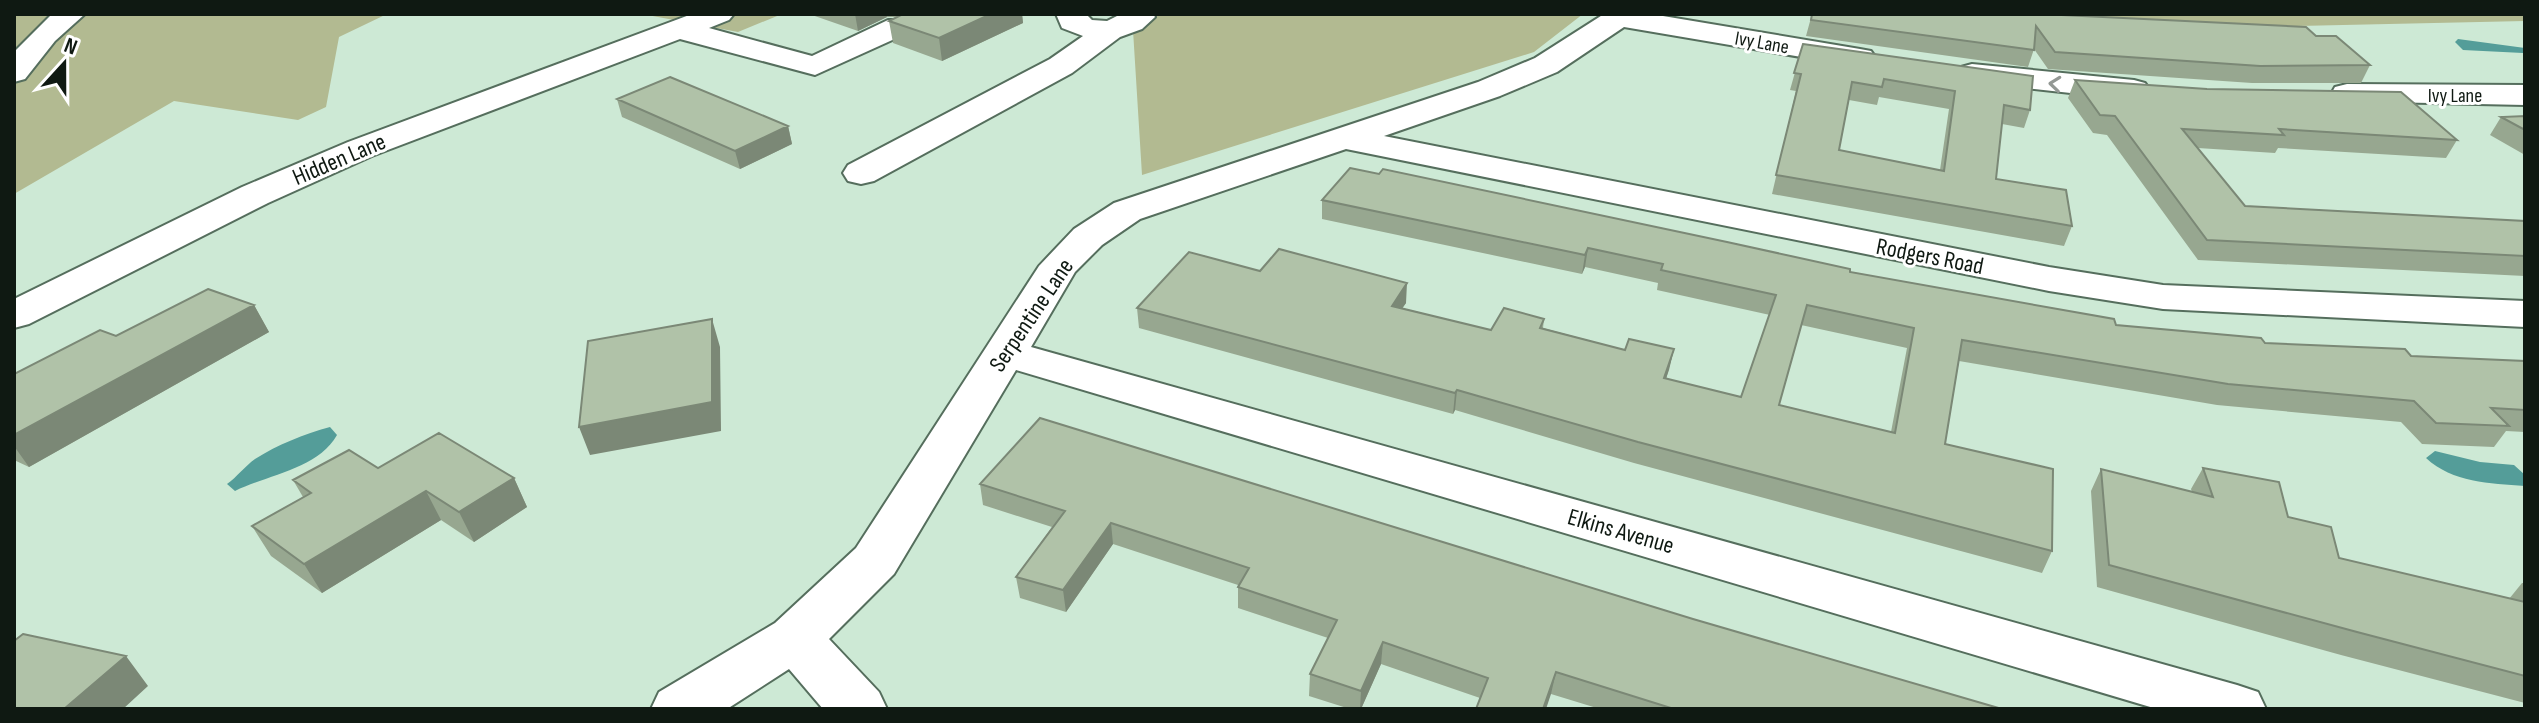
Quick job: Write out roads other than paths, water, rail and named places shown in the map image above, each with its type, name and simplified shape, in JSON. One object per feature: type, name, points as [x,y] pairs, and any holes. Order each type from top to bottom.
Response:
[{"type":"street","points":[[14,72],[44,35],[70,14]]},
{"type":"street","name":"Hidden Lane","points":[[14,315],[312,170],[674,28],[719,14]]},
{"type":"street","points":[[1071,14],[1072,22],[1086,29],[1108,32]]},
{"type":"street","points":[[861,173],[1061,66],[1108,32],[1127,26],[1140,17],[1136,14]]},
{"type":"street","name":"Ivy Lane","points":[[1623,16],[1885,61]]},
{"type":"street","name":"Serpentine Lane","points":[[680,709],[795,638],[875,561],[1059,266],[1088,237],[1127,211],[1489,89],[1546,65],[1623,16]]},
{"type":"street","points":[[674,28],[815,66],[899,26]]},
{"type":"street","points":[[1944,70],[2076,86],[2158,91]]},
{"type":"street","name":"Ivy Lane","points":[[2310,94],[2525,95]]},
{"type":"street","name":"Rodgers Road","points":[[1342,138],[2049,279],[2163,297],[2525,314]]},
{"type":"street","name":"Elkins Avenue","points":[[1005,353],[2237,709]]},
{"type":"street","points":[[795,638],[858,709]]},
{"type":"water","points":[[2458,39],[2525,48],[2523,53],[2463,50],[2455,42]]},
{"type":"water","points":[[330,427],[337,435],[318,456],[291,470],[235,491],[227,484],[263,454],[291,440]]},
{"type":"water","points":[[2435,451],[2480,462],[2514,465],[2525,475],[2525,486],[2460,477],[2426,458]]}]
